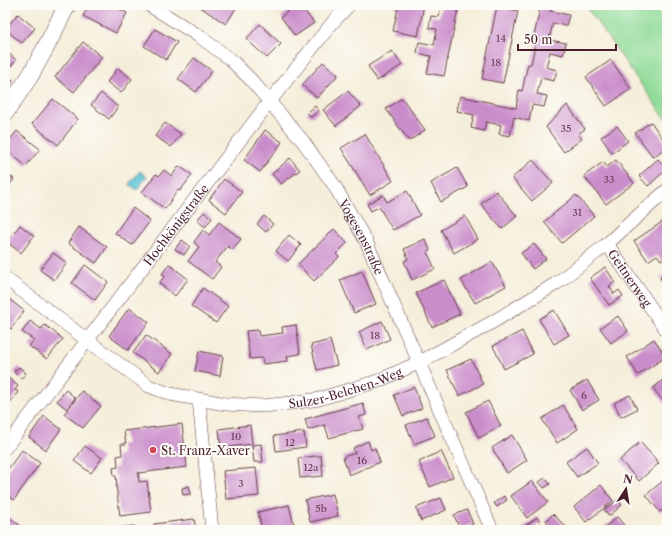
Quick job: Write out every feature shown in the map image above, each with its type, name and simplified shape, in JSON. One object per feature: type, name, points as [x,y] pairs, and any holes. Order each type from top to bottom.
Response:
[{"type":"street","points":[[7,107],[30,76],[67,5]]},
{"type":"street","name":"Vogesenstraße","points":[[149,5],[186,27],[230,59],[270,100],[302,140],[334,185],[366,241],[492,530]]},
{"type":"street","name":"Hochkönigstraße","points":[[5,448],[270,100],[333,22],[349,5]]},
{"type":"street","name":"Sulzer-Belchen-Weg","points":[[5,278],[149,386],[170,394],[226,404],[263,406],[291,403],[319,398],[378,381],[420,362],[497,320],[557,284],[607,244],[667,190]]},
{"type":"street","name":"Geitnerweg","points":[[607,244],[667,331]]},
{"type":"street","points":[[199,400],[212,530]]},
{"type":"green space","points":[[585,5],[653,5],[667,25],[667,121]]},
{"type":"water","points":[[140,171],[147,177],[137,190],[129,184]]},
{"type":"building","points":[[89,5],[110,5],[127,13],[116,33],[83,16]]},
{"type":"building","points":[[197,5],[238,5],[226,24]]},
{"type":"building","points":[[296,5],[300,5],[314,23],[295,36],[281,17]]},
{"type":"building","points":[[393,5],[424,5],[418,36],[393,31],[398,8]]},
{"type":"building","points":[[441,5],[459,5],[444,76],[427,73],[431,56],[417,53],[419,42],[434,45],[437,29],[429,28],[431,16],[439,17]]},
{"type":"building","points":[[535,5],[552,5],[550,11],[569,15],[566,26],[553,23],[549,40],[566,43],[563,55],[550,52],[546,67],[557,70],[554,81],[541,78],[537,94],[547,96],[544,107],[532,105],[529,121],[514,117],[510,136],[499,134],[501,125],[486,122],[484,131],[471,128],[474,115],[457,111],[460,96],[516,108],[519,90],[522,91],[528,64],[531,64],[537,37],[534,36],[540,9],[535,8]]},
{"type":"building","points":[[497,6],[518,11],[503,83],[482,79]]},
{"type":"building","points":[[18,14],[35,28],[22,43],[5,29]]},
{"type":"building","points":[[260,24],[281,44],[267,58],[246,39]]},
{"type":"building","points":[[155,29],[177,42],[166,60],[144,46]]},
{"type":"building","points":[[83,42],[102,57],[74,92],[55,77]]},
{"type":"building","points":[[5,50],[16,60],[5,73]]},
{"type":"building","points":[[392,51],[402,65],[377,81],[368,66]]},
{"type":"building","points":[[194,58],[212,71],[196,92],[178,79]]},
{"type":"building","points":[[611,60],[631,89],[606,106],[586,77]]},
{"type":"building","points":[[323,62],[338,75],[317,98],[302,85]]},
{"type":"building","points":[[118,68],[132,79],[121,93],[107,82]]},
{"type":"building","points":[[6,75],[13,80],[10,85],[5,81]]},
{"type":"building","points":[[348,91],[361,106],[336,126],[323,110]]},
{"type":"building","points":[[101,93],[118,107],[109,119],[91,105]]},
{"type":"building","points":[[402,98],[425,130],[409,141],[386,109]]},
{"type":"building","points":[[53,99],[78,119],[58,145],[32,124]]},
{"type":"building","points":[[567,105],[585,129],[578,134],[582,139],[564,152],[546,127]]},
{"type":"building","points":[[315,106],[319,111],[311,117],[307,113]]},
{"type":"building","points":[[651,122],[667,145],[667,147],[653,157],[635,133]]},
{"type":"building","points":[[165,123],[181,134],[171,147],[155,136]]},
{"type":"building","points":[[617,126],[628,141],[612,153],[601,137]]},
{"type":"building","points":[[265,130],[282,142],[260,172],[244,160]]},
{"type":"building","points":[[17,131],[40,149],[26,166],[5,149],[5,146]]},
{"type":"building","points":[[365,134],[393,181],[370,195],[341,148]]},
{"type":"building","points":[[290,158],[300,170],[281,184],[272,174]]},
{"type":"building","points":[[658,159],[667,169],[648,186],[639,176]]},
{"type":"building","points":[[533,160],[553,183],[532,201],[512,178]]},
{"type":"building","points":[[616,160],[634,183],[606,204],[584,176],[603,162],[607,167]]},
{"type":"building","points":[[179,166],[192,175],[180,191],[178,190],[165,209],[142,192],[156,174],[159,176],[164,170],[172,176]]},
{"type":"building","points":[[457,168],[468,187],[441,202],[431,183]]},
{"type":"building","points":[[5,173],[14,179],[5,191]]},
{"type":"building","points":[[224,179],[242,192],[226,213],[209,200]]},
{"type":"building","points":[[407,191],[420,215],[393,230],[379,207],[371,211],[367,204],[383,195],[387,202]]},
{"type":"building","points":[[496,191],[517,216],[502,229],[481,204]]},
{"type":"building","points":[[576,195],[594,216],[562,243],[544,222]]},
{"type":"building","points":[[133,208],[150,221],[132,245],[115,233]]},
{"type":"building","points":[[204,212],[212,218],[205,227],[197,220]]},
{"type":"building","points":[[264,216],[273,224],[266,232],[257,224]]},
{"type":"building","points":[[465,216],[478,239],[454,253],[441,230]]},
{"type":"building","points":[[667,220],[667,256],[661,260],[657,255],[648,261],[634,241]]},
{"type":"building","points":[[219,222],[241,239],[232,250],[228,246],[215,262],[221,267],[212,279],[188,261],[199,247],[194,242],[203,230],[209,235]]},
{"type":"building","points":[[20,225],[34,236],[21,253],[7,242]]},
{"type":"building","points":[[79,227],[107,247],[96,263],[68,243]]},
{"type":"building","points":[[334,229],[347,243],[336,254],[339,257],[314,281],[298,264]]},
{"type":"building","points":[[289,235],[301,245],[288,261],[276,251]]},
{"type":"building","points":[[425,239],[430,250],[427,251],[435,269],[412,280],[404,261],[408,259],[404,249]]},
{"type":"building","points":[[182,240],[190,246],[184,255],[175,249]]},
{"type":"building","points":[[534,244],[546,259],[533,269],[521,253]]},
{"type":"building","points":[[53,253],[67,263],[54,280],[40,270]]},
{"type":"building","points":[[492,262],[506,286],[475,303],[461,280]]},
{"type":"building","points":[[169,264],[188,279],[175,296],[159,283],[165,276],[162,274]]},
{"type":"building","points":[[85,265],[108,282],[95,300],[72,283]]},
{"type":"building","points":[[605,267],[615,282],[609,286],[614,294],[619,290],[623,296],[609,305],[590,278]]},
{"type":"building","points":[[362,271],[376,304],[354,313],[340,280]]},
{"type":"building","points":[[667,273],[667,288],[660,278]]},
{"type":"building","points":[[444,280],[460,314],[432,327],[416,293]]},
{"type":"building","points":[[203,288],[228,306],[216,323],[191,306]]},
{"type":"building","points":[[8,298],[24,311],[11,329],[5,325],[5,302]]},
{"type":"building","points":[[129,308],[149,322],[128,350],[109,336]]},
{"type":"building","points":[[554,310],[569,335],[554,344],[539,319]]},
{"type":"building","points":[[618,316],[628,331],[611,343],[600,328]]},
{"type":"building","points":[[30,321],[41,329],[45,325],[63,339],[47,359],[29,346],[34,340],[22,332]]},
{"type":"building","points":[[382,321],[390,339],[367,350],[359,332]]},
{"type":"building","points":[[296,325],[300,354],[287,356],[288,361],[263,364],[262,358],[250,359],[246,331],[258,330],[259,336],[283,333],[282,327]]},
{"type":"building","points":[[522,331],[533,354],[504,369],[493,346]]},
{"type":"building","points":[[146,335],[172,354],[159,372],[133,353]]},
{"type":"building","points":[[654,339],[666,357],[638,375],[627,357]]},
{"type":"building","points":[[330,340],[337,365],[317,370],[311,345]]},
{"type":"building","points":[[199,351],[223,356],[220,376],[195,371]]},
{"type":"building","points":[[471,359],[483,384],[459,396],[447,370]]},
{"type":"building","points":[[19,367],[26,373],[21,379],[14,372]]},
{"type":"building","points":[[5,375],[18,386],[15,390],[18,392],[5,409]]},
{"type":"building","points":[[667,377],[667,402],[665,404],[653,388]]},
{"type":"building","points":[[587,380],[599,400],[582,410],[570,390]]},
{"type":"building","points":[[414,387],[422,408],[403,416],[394,395]]},
{"type":"building","points":[[66,390],[75,398],[67,409],[57,401]]},
{"type":"building","points":[[82,391],[101,406],[83,428],[64,414]]},
{"type":"building","points":[[630,395],[637,409],[621,417],[614,403]]},
{"type":"building","points":[[488,401],[501,426],[479,438],[466,412]]},
{"type":"building","points":[[363,403],[366,415],[359,417],[363,429],[329,438],[325,425],[308,430],[305,419]]},
{"type":"building","points":[[563,405],[578,429],[557,443],[542,419]]},
{"type":"building","points":[[44,416],[61,429],[46,450],[29,437]]},
{"type":"building","points":[[427,417],[435,436],[414,444],[406,425]]},
{"type":"building","name":"St. Franz-Xaver","points":[[182,424],[187,467],[138,473],[139,482],[147,481],[151,512],[120,516],[116,476],[114,476],[113,468],[118,467],[117,456],[122,455],[121,444],[126,444],[124,431]]},
{"type":"building","points":[[250,425],[252,444],[221,448],[219,429]]},
{"type":"building","points":[[304,432],[306,447],[276,451],[274,436]]},
{"type":"building","points":[[512,435],[527,460],[507,473],[492,448]]},
{"type":"building","points":[[368,441],[371,450],[375,448],[380,462],[349,475],[343,457],[355,453],[353,448]]},
{"type":"building","points":[[640,442],[659,463],[639,481],[620,460]]},
{"type":"building","points":[[261,444],[263,462],[254,462],[252,445]]},
{"type":"building","points":[[85,446],[102,458],[91,473],[74,461]]},
{"type":"building","points":[[587,447],[598,463],[577,477],[566,462]]},
{"type":"building","points":[[22,450],[40,463],[14,500],[5,494],[5,473]]},
{"type":"building","points":[[441,451],[453,477],[430,487],[419,462]]},
{"type":"building","points":[[321,456],[323,476],[300,478],[298,458]]},
{"type":"building","points":[[256,468],[259,496],[226,499],[223,471]]},
{"type":"building","points":[[545,478],[550,484],[544,488],[539,482]]},
{"type":"building","points":[[664,480],[667,484],[667,506],[660,512],[646,495]]},
{"type":"building","points":[[532,481],[548,502],[527,518],[511,496]]},
{"type":"building","points":[[601,485],[613,501],[586,522],[574,507]]},
{"type":"building","points":[[189,486],[191,494],[183,495],[182,488]]},
{"type":"building","points":[[333,494],[338,516],[310,522],[305,500]]},
{"type":"building","points":[[504,496],[507,500],[497,507],[494,503]]},
{"type":"building","points":[[441,498],[446,510],[421,521],[416,508]]},
{"type":"building","points":[[618,500],[622,505],[609,516],[604,510]]},
{"type":"building","points":[[289,505],[294,525],[270,530],[262,530],[258,512]]},
{"type":"building","points":[[467,510],[473,524],[460,529],[454,515]]},
{"type":"building","points":[[5,514],[26,530],[5,530]]},
{"type":"building","points":[[553,514],[566,527],[563,530],[556,530],[546,521]]},
{"type":"building","points":[[537,517],[541,522],[531,530],[520,530]]},
{"type":"building","points":[[617,517],[628,530],[601,530]]},
{"type":"building","points":[[194,519],[196,530],[154,530],[154,524]]},
{"type":"building","points":[[134,526],[135,530],[111,530],[111,528]]},
{"type":"place","name":"St. Franz-Xaver","points":[[153,450]]}]
